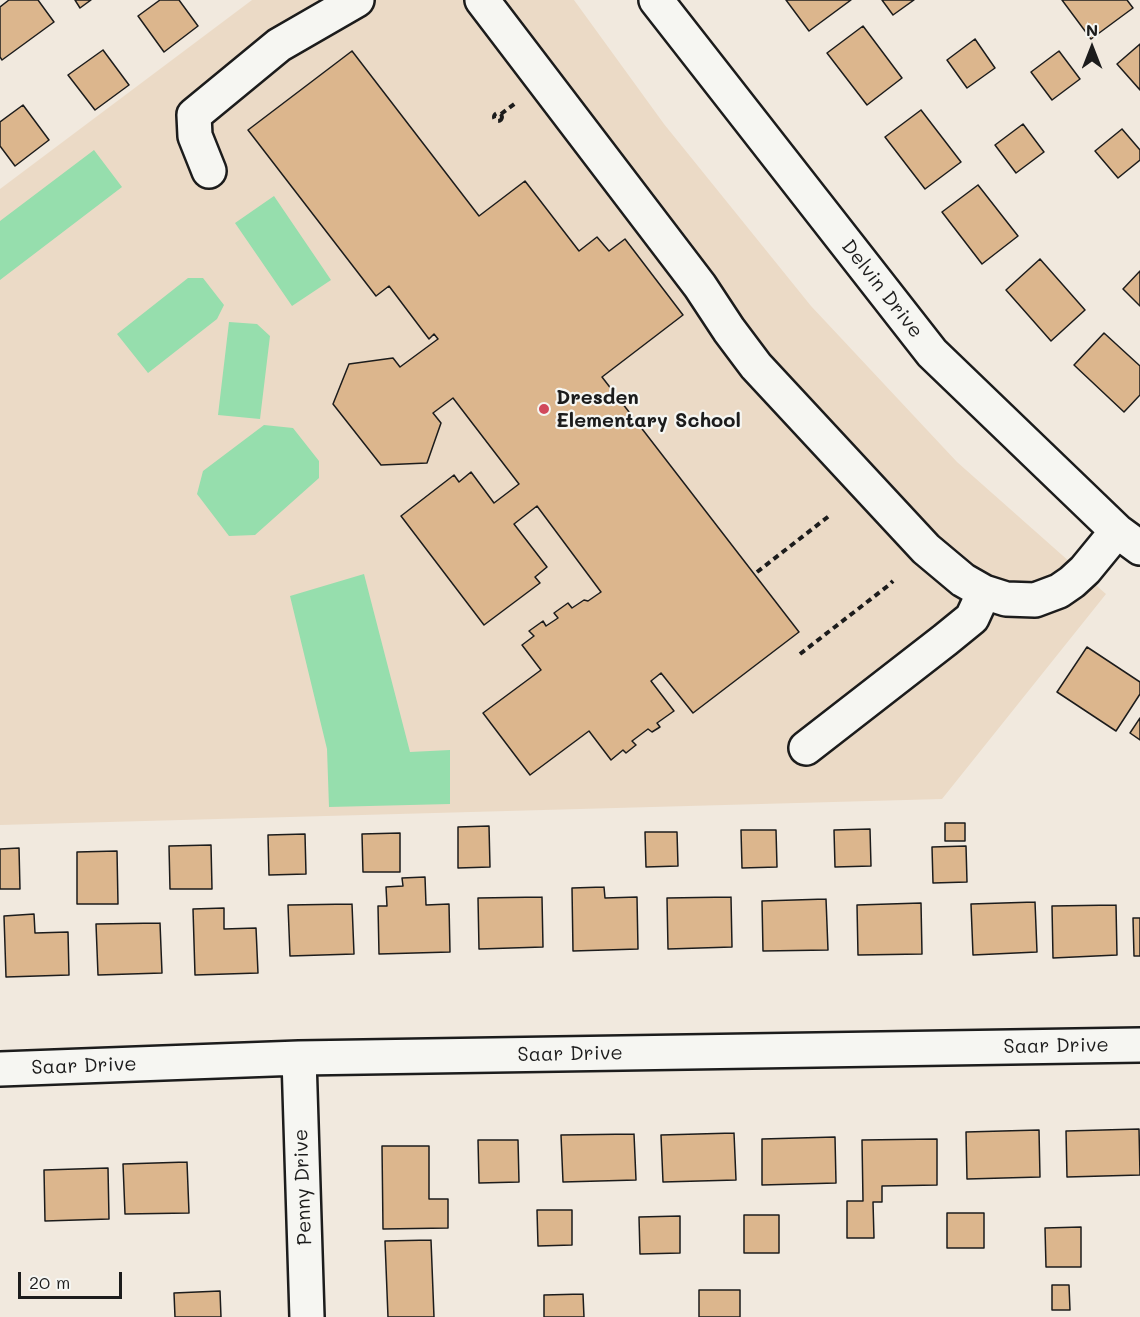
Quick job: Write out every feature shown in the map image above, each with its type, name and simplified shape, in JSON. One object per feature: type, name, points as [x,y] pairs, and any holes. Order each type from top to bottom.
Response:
[{"type":"street","points":[[209,171],[195,136],[194,116],[279,45],[357,0]]},
{"type":"street","points":[[482,0],[700,286],[756,366],[926,549],[963,580],[1006,599],[1035,600],[1059,591],[1129,540]]},
{"type":"street","name":"Delvin Drive","points":[[656,0],[932,353],[1129,540]]},
{"type":"street","points":[[806,748],[972,618],[984,591]]},
{"type":"street","name":"Saar Drive","points":[[0,1069],[299,1058],[1140,1045]]},
{"type":"street","name":"Penny Drive","points":[[299,1058],[307,1317]]},
{"type":"path","points":[[501,114],[525,96]]},
{"type":"path","points":[[757,572],[829,516]]},
{"type":"path","points":[[800,654],[892,581]]},
{"type":"shaded area","name":"Dresden Elementary School","points":[[252,0],[574,0],[664,124],[811,306],[957,462],[1106,594],[942,799],[0,825],[0,189]]},
{"type":"green space","points":[[94,150],[122,187],[0,280],[0,221]]},
{"type":"green space","points":[[274,196],[331,280],[292,306],[235,223]]},
{"type":"green space","points":[[188,278],[203,278],[224,305],[217,319],[148,373],[117,334]]},
{"type":"green space","points":[[229,322],[257,324],[270,336],[260,419],[218,415]]},
{"type":"green space","points":[[264,425],[293,428],[319,461],[319,478],[255,535],[229,536],[197,494],[203,471]]},
{"type":"green space","points":[[364,574],[410,752],[450,750],[450,804],[329,807],[327,749],[290,596]]},
{"type":"building","points":[[9,0],[38,0],[54,22],[2,60],[0,57],[0,7]]},
{"type":"building","points":[[75,0],[91,0],[80,8]]},
{"type":"building","points":[[160,0],[179,0],[198,26],[164,52],[138,16]]},
{"type":"building","points":[[786,0],[851,0],[809,31]]},
{"type":"building","points":[[882,0],[914,0],[893,15]]},
{"type":"building","points":[[1062,0],[1127,0],[1133,8],[1091,39]]},
{"type":"building","points":[[863,26],[902,78],[867,105],[827,53]]},
{"type":"building","points":[[975,39],[995,68],[967,88],[947,60]]},
{"type":"building","points":[[1140,44],[1140,90],[1117,64]]},
{"type":"building","points":[[103,50],[129,85],[95,110],[68,75]]},
{"type":"building","name":"Dresden Elementary School","points":[[352,51],[479,216],[525,181],[579,251],[597,237],[609,251],[625,239],[683,315],[602,377],[799,632],[693,713],[661,673],[651,681],[674,711],[657,723],[660,727],[652,732],[648,729],[632,741],[636,745],[626,753],[623,750],[611,760],[589,731],[530,775],[483,713],[541,670],[522,645],[534,636],[529,631],[543,621],[546,626],[558,618],[554,613],[568,603],[572,608],[601,592],[537,506],[514,524],[547,567],[535,577],[540,583],[484,625],[401,516],[454,475],[459,482],[471,472],[494,503],[519,484],[453,398],[433,413],[441,423],[427,463],[381,465],[333,404],[349,364],[393,358],[400,367],[438,339],[434,334],[429,339],[389,286],[376,296],[248,130]]},
{"type":"building","points":[[1059,51],[1080,79],[1052,100],[1031,72]]},
{"type":"building","points":[[23,105],[49,140],[15,166],[0,146],[0,122]]},
{"type":"building","points":[[921,110],[961,162],[925,189],[885,137]]},
{"type":"building","points":[[1023,124],[1044,152],[1016,173],[995,145]]},
{"type":"building","points":[[1122,129],[1140,150],[1140,160],[1118,178],[1095,151]]},
{"type":"building","points":[[978,185],[1018,236],[982,264],[942,212]]},
{"type":"building","points":[[1040,259],[1085,310],[1051,341],[1006,290]]},
{"type":"building","points":[[1140,271],[1140,306],[1123,289]]},
{"type":"building","points":[[1104,333],[1140,366],[1140,395],[1124,412],[1074,365]]},
{"type":"building","points":[[1087,647],[1140,682],[1140,694],[1116,731],[1057,692]]},
{"type":"building","points":[[1140,718],[1140,740],[1130,733]]},
{"type":"building","points":[[945,823],[965,823],[965,841],[945,841]]},
{"type":"building","points":[[489,826],[490,867],[458,868],[458,827]]},
{"type":"building","points":[[870,829],[871,866],[835,867],[834,830]]},
{"type":"building","points":[[741,830],[776,830],[777,867],[742,868]]},
{"type":"building","points":[[645,832],[677,832],[678,866],[646,867]]},
{"type":"building","points":[[400,833],[400,872],[363,872],[362,834]]},
{"type":"building","points":[[305,834],[306,874],[269,875],[268,835]]},
{"type":"building","points":[[211,845],[212,889],[170,889],[169,846]]},
{"type":"building","points":[[966,846],[967,882],[933,883],[932,847]]},
{"type":"building","points":[[19,848],[20,889],[0,889],[0,849]]},
{"type":"building","points":[[117,851],[118,904],[77,904],[77,852]]},
{"type":"building","points":[[425,877],[426,905],[449,904],[450,952],[379,954],[378,906],[387,906],[386,887],[403,886],[402,878]]},
{"type":"building","points":[[604,887],[605,898],[637,897],[638,949],[573,951],[572,888]]},
{"type":"building","points":[[542,897],[543,947],[479,949],[478,898]]},
{"type":"building","points":[[731,897],[732,947],[668,949],[667,898]]},
{"type":"building","points":[[826,899],[828,950],[763,951],[762,901]]},
{"type":"building","points":[[1035,902],[1037,952],[973,955],[971,904]]},
{"type":"building","points":[[921,903],[922,954],[858,955],[857,905]]},
{"type":"building","points":[[352,904],[354,954],[290,956],[288,905]]},
{"type":"building","points":[[1116,905],[1117,955],[1053,958],[1052,906]]},
{"type":"building","points":[[224,908],[224,929],[256,928],[258,973],[195,975],[193,909]]},
{"type":"building","points":[[34,914],[35,933],[68,932],[69,975],[6,977],[4,916]]},
{"type":"building","points":[[1133,918],[1140,918],[1140,956],[1134,956]]},
{"type":"building","points":[[160,923],[162,973],[98,975],[96,924]]},
{"type":"building","points":[[1139,1129],[1140,1175],[1067,1177],[1066,1131]]},
{"type":"building","points":[[1039,1130],[1040,1177],[967,1179],[966,1132]]},
{"type":"building","points":[[734,1133],[736,1180],[663,1182],[661,1135]]},
{"type":"building","points":[[634,1134],[636,1180],[563,1182],[561,1135]]},
{"type":"building","points":[[835,1137],[836,1183],[762,1185],[762,1139]]},
{"type":"building","points":[[937,1139],[937,1185],[882,1186],[882,1202],[873,1202],[874,1238],[847,1238],[847,1201],[863,1201],[862,1140]]},
{"type":"building","points":[[478,1140],[518,1140],[519,1182],[479,1183]]},
{"type":"building","points":[[382,1146],[429,1146],[429,1199],[448,1199],[448,1228],[383,1229]]},
{"type":"building","points":[[187,1162],[189,1213],[125,1214],[123,1164]]},
{"type":"building","points":[[108,1168],[109,1219],[45,1221],[44,1170]]},
{"type":"building","points":[[537,1210],[572,1210],[572,1245],[538,1246]]},
{"type":"building","points":[[947,1213],[984,1213],[984,1248],[947,1248]]},
{"type":"building","points":[[744,1215],[779,1215],[779,1253],[744,1253]]},
{"type":"building","points":[[680,1216],[680,1253],[640,1254],[639,1217]]},
{"type":"building","points":[[1081,1227],[1081,1267],[1046,1267],[1045,1228]]},
{"type":"building","points":[[431,1240],[434,1317],[388,1317],[385,1241]]},
{"type":"building","points":[[1052,1285],[1069,1285],[1070,1310],[1052,1310]]},
{"type":"building","points":[[699,1290],[740,1290],[740,1317],[699,1317]]},
{"type":"building","points":[[220,1291],[221,1317],[175,1317],[174,1293]]},
{"type":"building","points":[[583,1294],[584,1317],[544,1317],[544,1295]]},
{"type":"place","name":"Dresden Elementary School","points":[[544,409]]}]
